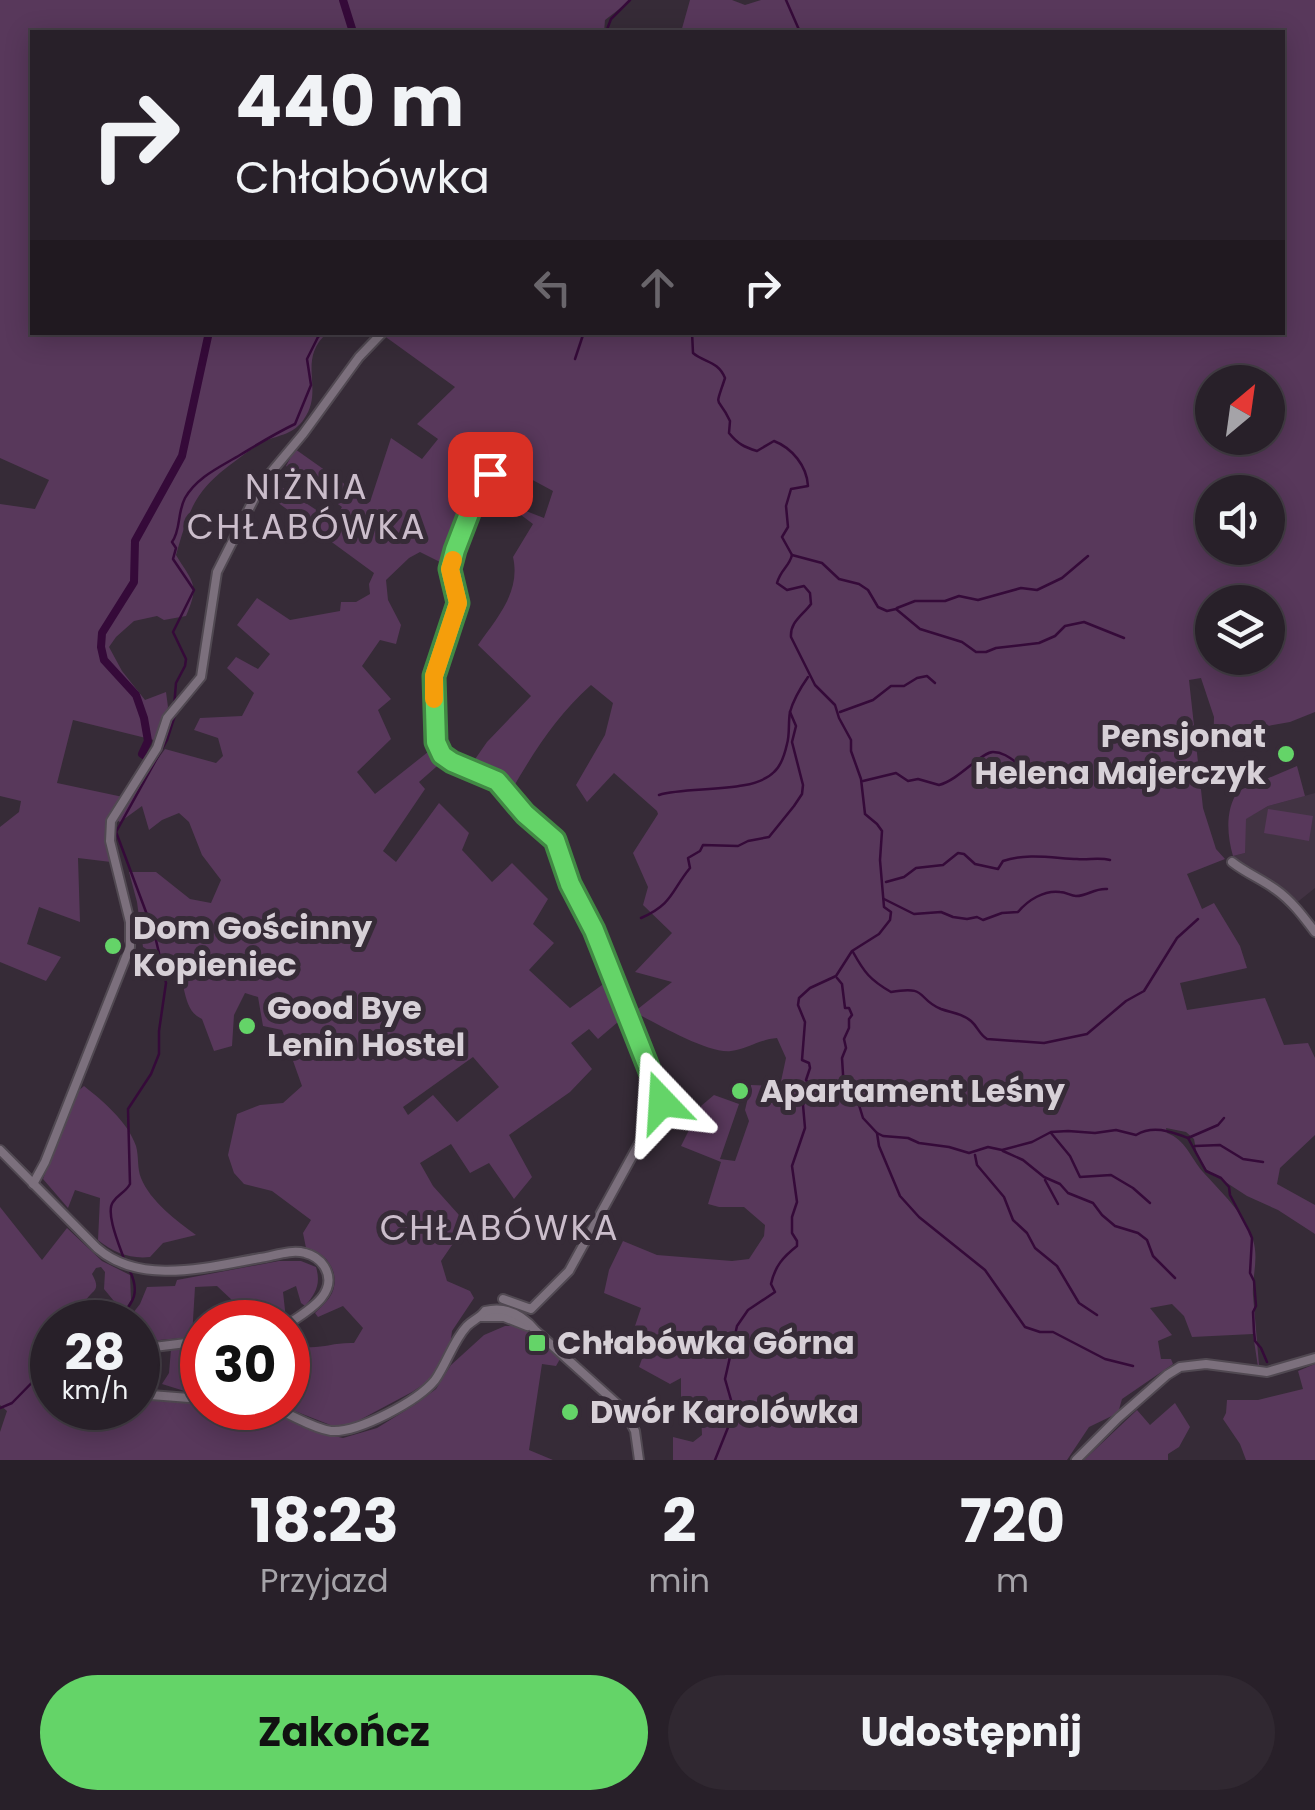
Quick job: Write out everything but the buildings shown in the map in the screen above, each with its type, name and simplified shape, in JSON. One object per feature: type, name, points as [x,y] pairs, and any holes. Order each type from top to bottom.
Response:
[{"type":"street","points":[[33,1184],[46,1162],[130,951],[131,928],[109,828],[157,748],[167,718],[201,677],[217,572],[262,483],[379,335]]},
{"type":"street","points":[[490,474],[473,503],[450,569],[458,603],[434,676],[436,742],[442,755],[452,762],[497,781],[525,814],[555,840],[570,884],[594,930],[663,1100],[563,1279],[532,1309],[504,1299]]},
{"type":"street","points":[[1232,862],[1288,898],[1315,932]]},
{"type":"street","points":[[0,1150],[96,1248],[136,1268],[208,1267],[290,1253],[310,1254],[318,1259],[328,1277],[327,1287],[310,1308]]},
{"type":"street","points":[[310,1423],[326,1430],[360,1426],[426,1390],[466,1328],[485,1311],[508,1310],[521,1316],[624,1410],[636,1432],[639,1460]]},
{"type":"street","points":[[1076,1460],[1174,1370],[1198,1364],[1264,1372],[1315,1358]]},
{"type":"shaded area","points":[[0,0],[631,0],[605,20],[604,30],[30,30],[30,335],[325,335],[313,354],[312,397],[304,419],[291,431],[264,441],[224,470],[204,490],[191,511],[176,555],[193,584],[186,616],[134,621],[109,647],[145,700],[166,692],[168,707],[154,740],[73,720],[57,783],[123,797],[108,828],[111,862],[78,858],[80,922],[39,907],[27,944],[61,957],[46,981],[0,962],[0,827],[19,812],[21,801],[0,796],[0,504],[35,509],[49,480],[0,458]]},
{"type":"shaded area","points":[[690,0],[732,0],[745,5],[761,0],[1315,0],[1315,712],[1290,722],[1245,730],[1243,748],[1213,751],[1214,717],[1201,678],[1189,680],[1203,808],[1216,849],[1225,859],[1187,874],[1202,909],[1214,903],[1240,946],[1247,968],[1180,983],[1187,1010],[1265,998],[1284,1045],[1308,1043],[1315,1058],[1315,1135],[1280,1168],[1277,1184],[1315,1205],[1315,1234],[1207,1170],[1197,1155],[1194,1139],[1186,1132],[1166,1128],[1232,1204],[1253,1240],[1258,1367],[1253,1334],[1192,1337],[1184,1316],[1172,1304],[1150,1308],[1172,1335],[1158,1341],[1161,1359],[1171,1359],[1173,1364],[1122,1399],[1118,1413],[1089,1427],[1067,1460],[673,1460],[673,1437],[693,1442],[702,1435],[701,1413],[681,1397],[681,1378],[670,1384],[639,1367],[646,1348],[631,1338],[641,1308],[604,1293],[609,1270],[623,1241],[657,1255],[749,1259],[764,1236],[765,1225],[744,1207],[708,1204],[721,1162],[681,1146],[701,1106],[714,1095],[739,1104],[720,1159],[735,1161],[749,1121],[745,1110],[751,1085],[780,1086],[786,1058],[777,1038],[721,1051],[682,1037],[634,1012],[672,982],[635,972],[672,933],[643,905],[648,887],[633,853],[657,811],[614,773],[587,802],[576,785],[605,735],[613,703],[591,685],[546,736],[510,793],[494,776],[471,765],[487,742],[531,696],[478,645],[500,615],[514,582],[513,557],[533,524],[521,515],[526,511],[544,518],[553,491],[516,471],[505,456],[473,433],[457,451],[485,473],[444,564],[420,552],[386,580],[388,600],[401,625],[396,644],[380,640],[362,666],[391,699],[378,710],[391,739],[357,772],[375,794],[433,748],[444,760],[419,782],[425,789],[383,851],[396,862],[439,803],[469,833],[462,850],[492,882],[512,863],[548,899],[533,924],[554,943],[529,970],[570,1008],[609,980],[625,1016],[598,1039],[589,1029],[571,1043],[592,1069],[570,1092],[509,1135],[532,1177],[514,1199],[489,1163],[470,1173],[451,1144],[420,1163],[433,1186],[459,1215],[461,1232],[441,1261],[447,1281],[470,1291],[474,1298],[452,1331],[450,1347],[439,1367],[412,1392],[354,1423],[333,1426],[310,1417],[310,1347],[354,1343],[363,1328],[343,1306],[318,1317],[315,1313],[332,1293],[335,1278],[325,1258],[306,1248],[303,1233],[311,1220],[272,1191],[244,1184],[234,1173],[228,1155],[237,1114],[260,1105],[283,1103],[302,1086],[282,1030],[263,1026],[258,997],[245,993],[234,1015],[232,1046],[214,1051],[202,1019],[190,1009],[177,971],[166,959],[143,947],[129,872],[156,872],[190,899],[211,903],[221,880],[202,855],[189,822],[179,813],[149,830],[142,806],[120,822],[115,819],[165,749],[216,763],[223,756],[218,738],[194,730],[200,718],[242,716],[254,693],[227,668],[236,657],[258,669],[270,654],[237,625],[257,598],[290,620],[340,611],[341,602],[356,602],[370,594],[374,573],[262,491],[271,480],[333,521],[342,507],[286,466],[295,449],[370,502],[391,438],[422,459],[438,439],[417,424],[455,387],[383,335],[1285,335],[1285,30],[682,30]],"holes":[[[473,1057],[499,1087],[457,1122],[433,1095],[408,1115],[403,1107]]]},
{"type":"shaded area","points":[[1297,766],[1305,796],[1268,806],[1246,819],[1245,853],[1233,856],[1228,823],[1238,791]]},
{"type":"shaded area","points":[[1315,793],[1315,888],[1295,904],[1241,866],[1233,856],[1245,853],[1245,819],[1268,806]]},
{"type":"shaded area","points":[[1268,809],[1313,816],[1309,841],[1264,833]]},
{"type":"shaded area","points":[[84,1086],[127,1129],[136,1146],[141,1178],[151,1195],[196,1235],[163,1243],[150,1257],[122,1254],[98,1240],[100,1198],[75,1190],[68,1208],[43,1179],[77,1092]]},
{"type":"shaded area","points":[[0,1207],[42,1260],[67,1228],[102,1261],[130,1275],[131,1300],[113,1300],[104,1289],[105,1272],[101,1267],[92,1274],[96,1287],[87,1300],[30,1300],[30,1430],[160,1430],[160,1401],[180,1402],[180,1430],[310,1428],[343,1438],[377,1428],[416,1404],[436,1389],[451,1365],[484,1335],[505,1326],[521,1326],[560,1359],[556,1366],[542,1364],[529,1450],[553,1460],[0,1460],[0,1432],[7,1411],[0,1405]]},
{"type":"shaded area","points":[[279,1261],[301,1261],[316,1267],[318,1278],[310,1300],[300,1300],[296,1286],[283,1292],[284,1300],[232,1300],[217,1286],[195,1287],[194,1300],[180,1300],[180,1338],[160,1340],[160,1300],[142,1300],[147,1287],[175,1286],[177,1280]]},
{"type":"shaded area","points":[[180,1348],[180,1390],[162,1384],[169,1373],[171,1349]]},
{"type":"shaded area","points":[[1315,1364],[1315,1460],[1246,1460],[1223,1419],[1227,1400],[1258,1400],[1303,1389],[1298,1371]]},
{"type":"shaded area","points":[[1175,1403],[1190,1427],[1179,1447],[1168,1454],[1168,1460],[1084,1460],[1137,1410],[1150,1425]]},
{"type":"waterway","points":[[343,0],[352,30]]},
{"type":"waterway","points":[[607,30],[611,19],[630,0]]},
{"type":"waterway","points":[[786,0],[799,30]]},
{"type":"waterway","points":[[145,756],[142,754],[148,741],[136,695],[104,660],[102,633],[134,582],[135,541],[182,456],[208,335]]},
{"type":"waterway","points":[[174,707],[176,683],[186,659],[173,632],[194,590],[173,559],[176,548],[172,542],[183,504],[196,484],[210,473],[295,424],[311,385],[307,359],[320,335]]},
{"type":"waterway","points":[[575,359],[583,335]]},
{"type":"waterway","points":[[692,335],[693,353],[715,365],[725,378],[719,402],[730,421],[729,433],[742,445],[757,451],[774,441],[781,444],[805,472],[808,486],[791,489],[786,506],[788,527],[782,537],[792,555],[777,583],[787,590],[804,586],[810,593],[811,604],[795,623],[791,637],[815,685],[835,705],[851,740],[865,814],[882,831],[884,907],[891,912],[879,934],[852,951],[836,976],[799,998],[805,1022],[802,1060],[809,1063],[806,1080],[811,1087],[803,1105],[805,1128],[792,1166],[797,1202],[792,1233],[797,1246],[775,1272],[771,1284],[775,1292],[748,1310],[737,1326],[725,1379],[733,1415],[715,1460]]},
{"type":"waterway","points":[[792,555],[822,563],[839,579],[868,590],[878,607],[896,609],[920,629],[962,642],[976,652],[1039,643],[1065,626],[1084,622],[1124,638]]},
{"type":"waterway","points":[[897,608],[915,601],[945,601],[959,596],[978,600],[1021,588],[1037,590],[1062,578],[1088,556]]},
{"type":"waterway","points":[[840,712],[873,700],[891,686],[904,686],[917,678],[927,676],[935,683]]},
{"type":"waterway","points":[[659,795],[751,784],[774,772],[786,748],[791,708],[808,677]]},
{"type":"waterway","points":[[641,918],[666,902],[690,868],[688,858],[703,845],[738,846],[769,837],[794,806],[803,785],[792,742],[796,726],[790,712]]},
{"type":"waterway","points":[[124,1259],[111,1207],[130,1184],[128,1109],[159,1054],[166,983],[155,936],[116,832],[167,740],[175,715]]},
{"type":"waterway","points":[[863,781],[896,773],[908,781],[918,779],[939,785],[993,752],[1041,775],[1083,777]]},
{"type":"waterway","points":[[886,882],[904,877],[916,868],[943,865],[958,853],[975,864],[998,869],[1003,861],[1021,857],[1110,860]]},
{"type":"waterway","points":[[884,899],[914,914],[941,912],[983,920],[1018,912],[1042,894],[1062,892],[1076,896],[1107,889]]},
{"type":"waterway","points":[[853,952],[868,975],[884,988],[891,992],[917,992],[933,1005],[968,1018],[987,1039],[1044,1043],[1087,1034],[1144,991],[1177,938],[1198,919]]},
{"type":"waterway","points":[[837,978],[842,984],[845,1008],[852,1015],[844,1039],[844,1090],[859,1105],[863,1118],[883,1136],[969,1153],[988,1147],[1002,1150],[1051,1132],[1116,1130],[1136,1135],[1155,1130],[1188,1138],[1206,1171],[1229,1187],[1252,1238],[1250,1273],[1256,1306],[1255,1341],[1267,1362]]},
{"type":"waterway","points":[[1188,1138],[1218,1125],[1224,1118]]},
{"type":"waterway","points":[[877,1133],[900,1196],[919,1217],[985,1270],[1025,1327],[1053,1332],[1105,1359],[1133,1366]]},
{"type":"waterway","points":[[1051,1133],[1070,1156],[1080,1177],[1111,1175],[1150,1203]]},
{"type":"waterway","points":[[1195,1146],[1220,1145],[1243,1159],[1263,1162]]},
{"type":"waterway","points":[[1003,1151],[1023,1160],[1068,1193],[1093,1203],[1115,1226],[1138,1233],[1147,1240],[1153,1256],[1175,1278]]},
{"type":"waterway","points":[[975,1155],[977,1165],[1004,1197],[1013,1220],[1035,1248],[1057,1266],[1079,1303],[1097,1315]]},
{"type":"waterway","points":[[1045,1180],[1058,1204]]},
{"type":"waterway","points":[[130,1271],[135,1286],[132,1300]]},
{"type":"waterway","points":[[0,1408],[12,1403],[30,1385]]},
{"type":"slow traffic","points":[[434,699],[434,676],[458,603],[450,569],[453,560]]},
{"type":"place","name":"Pensjonat Helena Majerczyk","points":[[1286,754]]},
{"type":"place","name":"Dom Gościnny Kopieniec","points":[[113,946]]},
{"type":"place","name":"Good Bye Lenin Hostel","points":[[247,1026]]},
{"type":"place","name":"Apartament Leśny","points":[[740,1091]]},
{"type":"place","name":"Chłabówka Górna","points":[[537,1343]]},
{"type":"place","name":"Dwór Karolówka","points":[[570,1412]]},
{"type":"district","name":"NIŻNIA CHŁABÓWKA","points":[[307,507]]},
{"type":"district","name":"CHŁABÓWKA","points":[[500,1228]]},
{"type":"route","points":[[490,474],[473,503],[450,569],[458,603],[434,676],[436,742],[442,755],[452,762],[497,781],[525,814],[555,840],[662,1102]]}]
